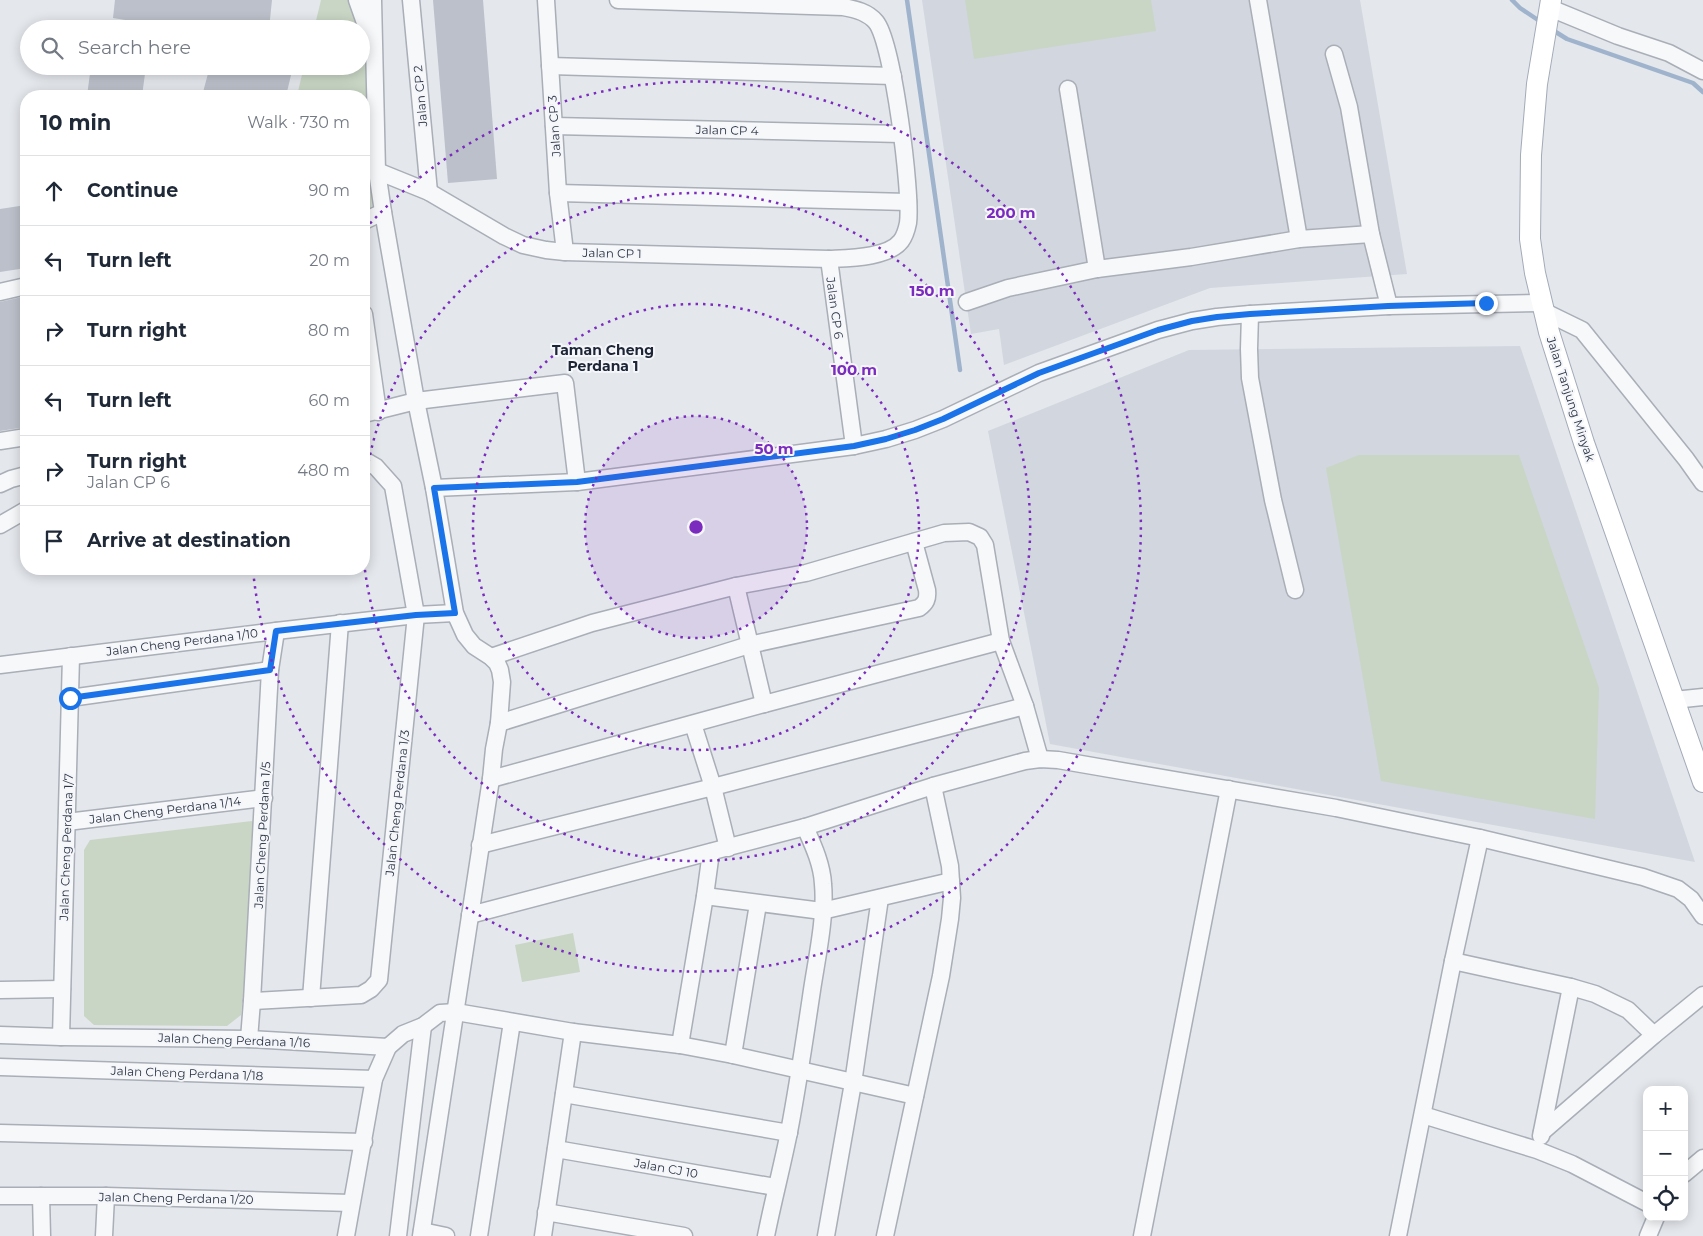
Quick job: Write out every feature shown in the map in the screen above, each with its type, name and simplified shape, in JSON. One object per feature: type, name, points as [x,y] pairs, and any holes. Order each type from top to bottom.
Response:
[{"type":"main road","name":"Jalan Tanjung Minyak","points":[[1551,5],[1536,92],[1531,155],[1530,239],[1534,272],[1542,307],[1584,443],[1703,782]]},
{"type":"street","points":[[357,0],[364,20]]},
{"type":"street","points":[[373,0],[377,171],[416,401],[434,488],[455,613],[465,635],[474,646],[491,657],[500,670],[502,682],[499,723],[491,779],[421,1234],[446,1236]]},
{"type":"street","name":"Jalan CP 2","points":[[411,0],[429,192]]},
{"type":"street","name":"Jalan CP 3","points":[[546,0],[558,192],[565,252]]},
{"type":"street","name":"Jalan CP 1","points":[[377,171],[429,192],[516,242],[546,250],[829,259],[864,257],[888,250],[900,242],[908,225],[908,202],[901,134],[893,76],[885,41],[876,22],[863,11],[843,7],[618,0]]},
{"type":"street","points":[[1258,0],[1299,240]]},
{"type":"street","points":[[1551,5],[1618,36],[1670,53],[1703,71]]},
{"type":"street","points":[[370,37],[374,48]]},
{"type":"street","points":[[1334,54],[1349,107],[1371,234],[1388,306]]},
{"type":"street","points":[[550,66],[893,76]]},
{"type":"street","points":[[1068,90],[1097,270]]},
{"type":"street","name":"Jalan CP 4","points":[[554,126],[901,134]]},
{"type":"street","points":[[558,192],[908,202]]},
{"type":"street","points":[[370,218],[383,212]]},
{"type":"street","points":[[967,302],[1008,288],[1097,270],[1299,240],[1371,234]]},
{"type":"street","name":"Jalan CP 6","points":[[829,259],[854,446]]},
{"type":"street","points":[[0,292],[20,287]]},
{"type":"street","points":[[434,488],[577,482],[854,446],[915,430],[943,419],[1039,373],[1158,330],[1217,317],[1388,306],[1542,307],[1582,330],[1686,459],[1703,483]]},
{"type":"street","points":[[1250,314],[1250,378],[1273,500],[1295,590]]},
{"type":"street","points":[[371,413],[416,401],[565,383],[577,482]]},
{"type":"street","points":[[0,441],[20,438]]},
{"type":"street","name":"Jalan Cheng Perdana 1/3","points":[[310,998],[361,995],[372,989],[378,980],[416,615],[393,486],[376,467],[370,464]]},
{"type":"street","points":[[0,484],[20,477]]},
{"type":"street","points":[[0,525],[20,513]]},
{"type":"street","points":[[491,657],[592,623],[676,600],[736,586],[806,573],[944,533],[969,532],[980,537],[985,545],[1001,641],[1025,706],[1040,759]]},
{"type":"street","points":[[499,723],[749,645],[919,608],[925,604],[928,598],[914,542]]},
{"type":"street","points":[[736,586],[764,704]]},
{"type":"street","name":"Jalan Cheng Perdana 1/10","points":[[0,665],[340,623],[455,613]]},
{"type":"street","points":[[252,1001],[310,998],[340,623]]},
{"type":"street","name":"Jalan Cheng Perdana 1/5","points":[[249,1038],[270,670],[276,631]]},
{"type":"street","points":[[491,779],[1001,641]]},
{"type":"street","name":"Jalan Cheng Perdana 1/7","points":[[61,1037],[71,656]]},
{"type":"street","points":[[70,698],[270,670]]},
{"type":"street","points":[[1674,700],[1703,697]]},
{"type":"street","points":[[480,845],[1025,706]]},
{"type":"street","points":[[693,724],[713,787],[728,848]]},
{"type":"street","points":[[470,914],[728,848],[805,827],[933,786],[1040,759],[1058,760],[1336,808],[1480,838],[1661,882],[1678,889],[1691,899],[1703,916]]},
{"type":"street","points":[[885,1236],[946,948],[950,919],[951,881],[947,850],[933,786]]},
{"type":"street","points":[[1142,1236],[1229,789]]},
{"type":"street","name":"Jalan Cheng Perdana 1/14","points":[[67,822],[264,798]]},
{"type":"street","points":[[766,1236],[775,1187],[789,1133],[800,1070],[822,911],[823,882],[820,866],[816,850],[805,827]]},
{"type":"street","points":[[1398,1236],[1453,961],[1480,838]]},
{"type":"street","points":[[680,1045],[711,852]]},
{"type":"street","points":[[705,896],[822,911],[951,881]]},
{"type":"street","points":[[826,1236],[853,1083],[880,898]]},
{"type":"street","points":[[733,1055],[758,904]]},
{"type":"street","points":[[1453,961],[1595,994],[1628,1010],[1654,1035]]},
{"type":"street","points":[[1537,1150],[1571,987]]},
{"type":"street","points":[[0,990],[62,989]]},
{"type":"street","points":[[1542,1132],[1703,995]]},
{"type":"street","points":[[346,1236],[374,1079],[388,1047],[403,1034],[423,1026],[440,1012],[456,1012],[573,1032],[680,1045],[915,1096]]},
{"type":"street","points":[[480,1236],[512,1022]]},
{"type":"street","points":[[398,1236],[423,1026]]},
{"type":"street","points":[[543,1236],[573,1032]]},
{"type":"street","name":"Jalan Cheng Perdana 1/16","points":[[0,1035],[249,1038],[388,1047]]},
{"type":"street","name":"Jalan Cheng Perdana 1/18","points":[[0,1067],[374,1079]]},
{"type":"street","points":[[564,1094],[789,1133]]},
{"type":"street","points":[[1423,1115],[1537,1150],[1572,1164],[1643,1201]]},
{"type":"street","points":[[0,1133],[364,1142]]},
{"type":"street","name":"Jalan CJ 10","points":[[556,1149],[775,1187]]},
{"type":"street","points":[[1688,1171],[1703,1158]]},
{"type":"street","name":"Jalan Cheng Perdana 1/20","points":[[0,1196],[106,1196],[351,1202]]},
{"type":"street","points":[[41,1196],[42,1236]]},
{"type":"street","points":[[104,1236],[106,1196]]},
{"type":"street","points":[[546,1212],[684,1236]]},
{"type":"street","points":[[1648,1236],[1654,1221]]},
{"type":"shaded area","points":[[922,0],[1360,0],[1407,274],[1210,288],[1004,365],[999,329],[971,334]]},
{"type":"shaded area","points":[[1520,346],[1695,862],[1050,744],[988,431],[1189,350]]},
{"type":"green space","points":[[321,0],[354,0],[363,20],[316,20]]},
{"type":"green space","points":[[965,0],[1151,0],[1156,31],[974,59]]},
{"type":"green space","points":[[302,75],[370,75],[370,90],[298,90]]},
{"type":"green space","points":[[370,97],[372,222],[370,222]]},
{"type":"green space","points":[[1359,455],[1519,455],[1599,688],[1595,819],[1381,781],[1326,468]]},
{"type":"green space","points":[[252,821],[260,832],[241,1015],[227,1026],[94,1025],[84,1016],[84,850],[90,840]]},
{"type":"green space","points":[[573,933],[580,972],[522,982],[515,945]]},
{"type":"building","points":[[115,0],[272,0],[270,20],[125,20],[113,18]]},
{"type":"building","points":[[433,0],[483,0],[497,179],[448,183]]},
{"type":"building","points":[[90,75],[145,75],[143,90],[88,90]]},
{"type":"building","points":[[208,75],[291,75],[287,90],[204,90]]},
{"type":"building","points":[[20,206],[20,269],[0,272],[0,209]]},
{"type":"building","points":[[20,297],[20,428],[0,431],[0,302]]},
{"type":"waterway","points":[[907,0],[960,370]]},
{"type":"waterway","points":[[1512,0],[1520,8],[1541,22]]},
{"type":"waterway","points":[[1551,29],[1567,39],[1693,83],[1703,92]]},
{"type":"district","name":"Taman Cheng Perdana 1","points":[[603,358]]},
{"type":"route","points":[[70,698],[270,670],[276,631],[416,615],[455,613],[434,488],[577,482],[854,446],[886,439],[943,419],[1039,373],[1158,330],[1192,321],[1250,314],[1388,306],[1486,303]]}]
